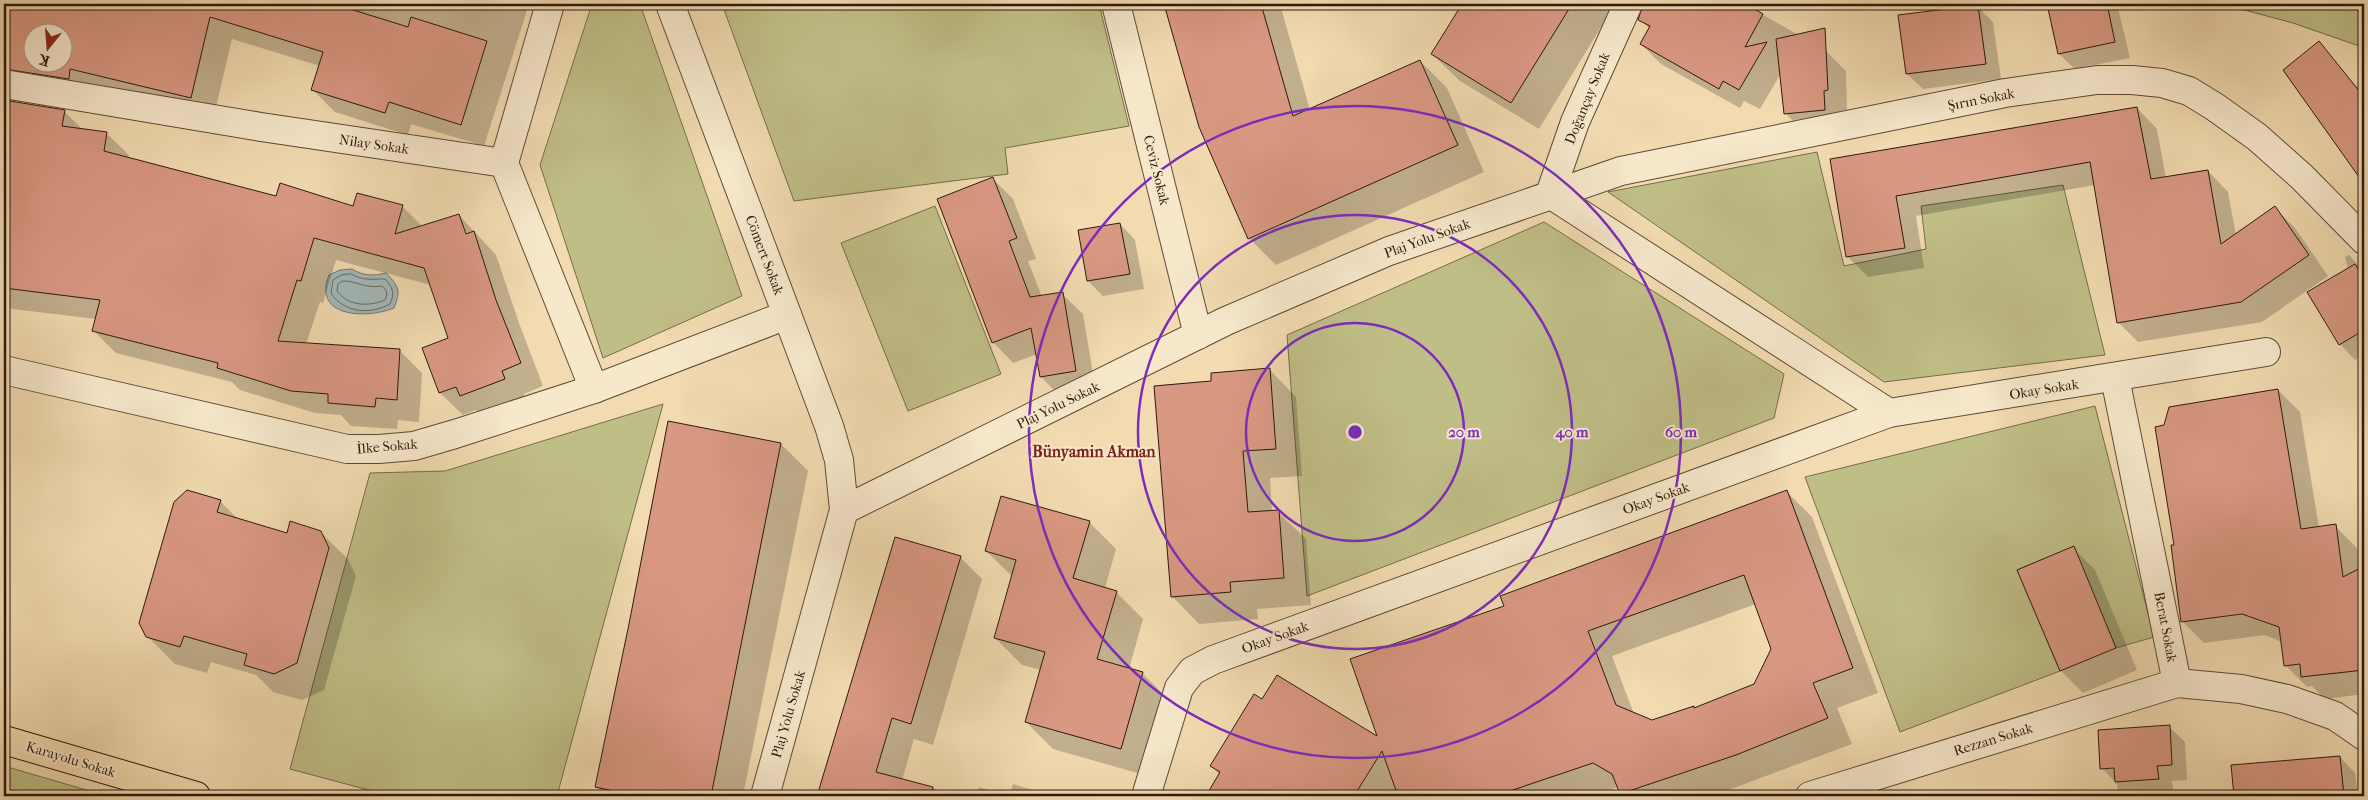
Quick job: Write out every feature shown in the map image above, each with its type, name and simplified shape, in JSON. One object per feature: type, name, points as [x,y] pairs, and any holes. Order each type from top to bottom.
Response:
[{"type":"main road","name":"Karayolu Sokak","points":[[4,740],[196,796]]},
{"type":"street","points":[[550,4],[504,163],[594,388]]},
{"type":"street","name":"Cömert Sokak","points":[[670,4],[829,426],[839,460],[844,510]]},
{"type":"street","name":"Ceviz Sokak","points":[[1116,4],[1198,335]]},
{"type":"street","name":"Doğançay Sokak","points":[[1550,194],[1575,122],[1628,4]]},
{"type":"street","name":"Şırın Sokak","points":[[1550,194],[1621,171],[1996,95],[2097,80],[2132,80],[2162,83],[2189,91],[2215,107],[2257,137],[2302,177],[2364,240]]},
{"type":"street","name":"Nilay Sokak","points":[[4,84],[260,127],[504,163]]},
{"type":"street","points":[[1550,194],[1889,413]]},
{"type":"street","name":"Plaj Yolu Sokak","points":[[765,796],[844,510],[1198,335],[1389,251],[1550,194]]},
{"type":"street","name":"İlke Sokak","points":[[4,370],[347,448],[414,446],[594,388],[787,315]]},
{"type":"street","name":"Okay Sokak","points":[[1146,796],[1180,688],[1192,671],[1213,660],[1889,413],[2116,378],[2266,352]]},
{"type":"street","name":"Berat Sokak","points":[[2116,378],[2178,683]]},
{"type":"street","points":[[2178,683],[2241,688],[2287,699],[2335,716],[2364,736]]},
{"type":"street","name":"Rezzan Sokak","points":[[1810,796],[2178,683]]},
{"type":"shaded area","points":[[592,4],[640,4],[742,296],[603,358],[540,165]]},
{"type":"shaded area","points":[[722,4],[1099,4],[1129,126],[1005,148],[1008,174],[794,201]]},
{"type":"shaded area","points":[[2222,4],[2364,4],[2364,50],[2362,47],[2293,23]]},
{"type":"shaded area","points":[[1817,152],[1844,266],[1926,249],[1921,206],[2063,185],[2105,355],[1884,382],[1608,192]]},
{"type":"shaded area","points":[[935,206],[1001,374],[908,411],[841,243]]},
{"type":"shaded area","points":[[1544,222],[1784,374],[1774,418],[1307,596],[1287,335]]},
{"type":"shaded area","points":[[663,404],[557,796],[391,796],[290,769],[370,473],[445,471]]},
{"type":"shaded area","points":[[2095,406],[2154,637],[2116,648],[2073,547],[2017,570],[2060,671],[1900,732],[1805,477]]},
{"type":"shaded area","points":[[4,766],[107,796],[4,796]]},
{"type":"water","points":[[352,269],[368,275],[386,273],[398,289],[398,297],[394,308],[383,312],[357,314],[345,312],[335,307],[328,300],[326,289],[329,275],[340,270]]},
{"type":"building","points":[[4,4],[334,4],[408,27],[411,17],[487,41],[461,125],[389,102],[385,113],[311,90],[323,52],[210,17],[191,98],[72,69],[72,22],[22,22],[22,72],[4,69]]},
{"type":"building","points":[[1164,4],[1261,4],[1293,116],[1420,60],[1458,145],[1248,239],[1199,127]]},
{"type":"building","points":[[1462,4],[1572,4],[1511,103],[1431,54]]},
{"type":"building","points":[[1643,4],[1746,4],[1763,14],[1745,47],[1767,42],[1739,90],[1723,81],[1719,89],[1640,44],[1650,26],[1638,20]]},
{"type":"building","points":[[2047,4],[2107,4],[2115,42],[2058,54]]},
{"type":"building","points":[[1978,5],[1986,64],[1906,74],[1898,15]]},
{"type":"building","points":[[1825,28],[1828,90],[1824,91],[1825,110],[1784,114],[1776,39]]},
{"type":"building","points":[[2319,41],[2364,97],[2364,184],[2283,70]]},
{"type":"building","points":[[24,72],[70,72],[69,79]]},
{"type":"building","points":[[4,100],[65,110],[62,126],[107,132],[104,151],[276,196],[280,183],[353,206],[357,193],[403,205],[395,234],[459,214],[466,234],[474,231],[496,300],[521,363],[502,371],[505,379],[460,396],[456,387],[439,393],[422,348],[448,338],[424,268],[314,238],[301,281],[297,280],[278,341],[400,349],[397,400],[376,398],[375,407],[328,403],[328,394],[291,391],[217,368],[218,363],[92,331],[100,300],[4,288]]},
{"type":"building","points":[[2137,107],[2151,179],[2208,170],[2221,244],[2275,206],[2309,255],[2241,302],[2117,323],[2090,162],[1896,196],[1905,248],[1846,257],[1830,159]]},
{"type":"building","points":[[993,177],[1017,238],[1009,241],[1030,297],[1063,292],[1076,371],[1040,377],[1031,328],[992,343],[937,199]]},
{"type":"building","points":[[1120,223],[1130,274],[1087,281],[1078,230]]},
{"type":"building","points":[[2355,264],[2364,279],[2364,330],[2339,345],[2307,292]]},
{"type":"building","points":[[1270,368],[1276,449],[1243,451],[1248,512],[1279,510],[1284,578],[1230,582],[1231,592],[1171,597],[1154,386],[1211,381],[1211,373]]},
{"type":"building","points":[[2278,389],[2301,529],[2336,524],[2343,577],[2364,566],[2364,670],[2301,677],[2300,664],[2284,666],[2279,627],[2242,614],[2181,622],[2171,545],[2174,545],[2155,427],[2164,425],[2169,407]]},
{"type":"building","points":[[668,421],[781,443],[711,796],[638,796],[595,787]]},
{"type":"building","points":[[187,490],[221,500],[217,512],[287,533],[290,521],[321,531],[329,548],[297,663],[274,674],[244,665],[247,654],[184,636],[180,647],[146,637],[139,623],[174,502]]},
{"type":"building","points":[[1787,490],[1853,668],[1813,683],[1828,718],[1736,755],[1620,794],[1612,774],[1593,763],[1495,796],[1398,796],[1382,751],[1354,796],[1206,796],[1220,772],[1210,766],[1254,694],[1262,699],[1277,675],[1377,736],[1350,659],[1504,606],[1500,596]],"holes":[[[1744,575],[1771,649],[1754,684],[1694,708],[1694,706],[1652,720],[1616,705],[1588,631]]]},
{"type":"building","points":[[1001,496],[1090,521],[1073,578],[1117,591],[1097,659],[1143,672],[1121,749],[1025,722],[1045,652],[994,638],[1016,560],[985,551]]},
{"type":"building","points":[[895,537],[961,556],[911,724],[892,718],[876,772],[933,787],[932,796],[817,796]]},
{"type":"building","points":[[2074,546],[2116,648],[2060,671],[2017,570]]},
{"type":"building","points":[[2170,725],[2172,765],[2157,766],[2159,779],[2115,782],[2114,768],[2100,769],[2098,730]]},
{"type":"building","points":[[2340,756],[2344,796],[2234,796],[2231,765]]},
{"type":"district","name":"Bünyamin Akman","points":[[1094,451]]}]
